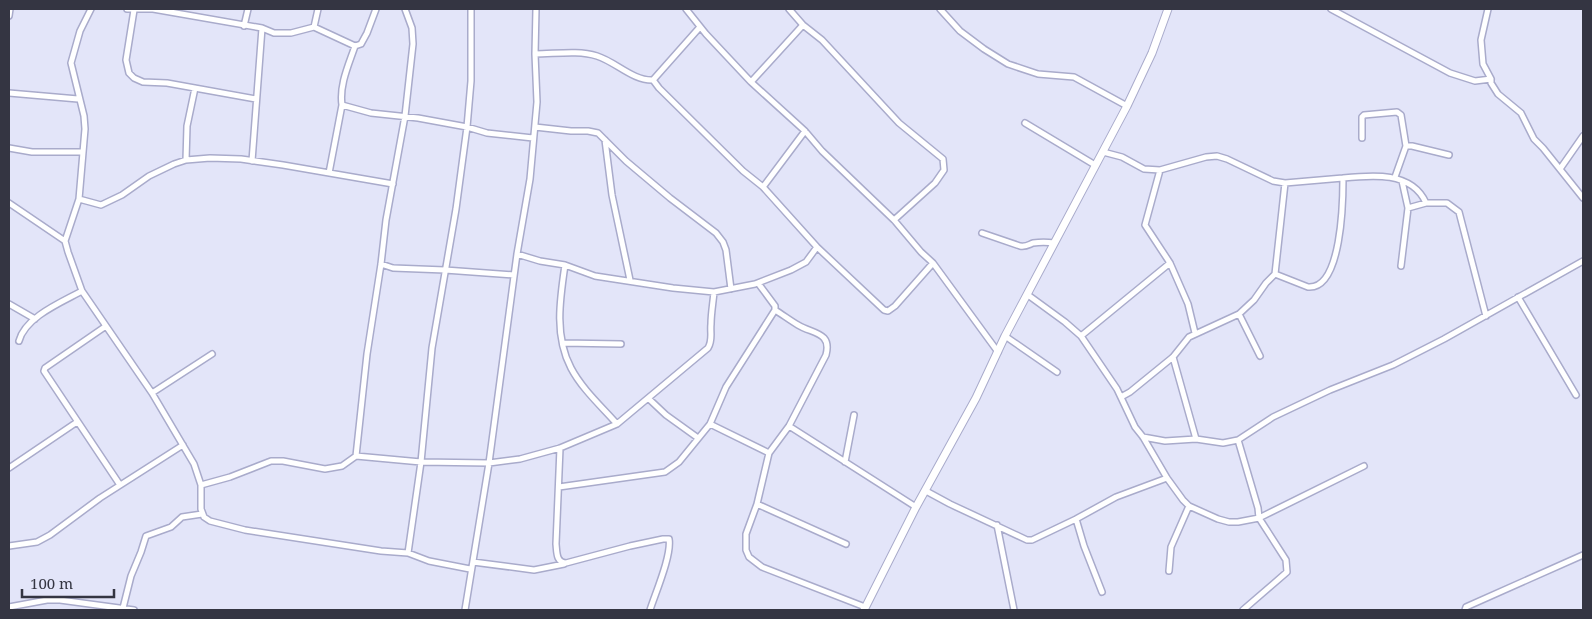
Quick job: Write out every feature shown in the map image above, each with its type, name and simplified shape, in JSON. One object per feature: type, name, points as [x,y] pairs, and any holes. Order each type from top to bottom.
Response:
[{"type":"street","points":[[9,16],[10,9]]},
{"type":"street","points":[[91,9],[80,32],[70,63],[78,100],[84,116],[84,130],[78,199],[65,240],[82,291],[152,393],[194,464],[201,485],[202,514]]},
{"type":"street","points":[[127,9],[152,9],[262,28],[274,33],[291,33],[314,27],[356,46]]},
{"type":"street","points":[[244,26],[248,9]]},
{"type":"street","points":[[314,27],[318,9]]},
{"type":"street","points":[[329,173],[342,105],[340,97],[345,74],[356,46],[361,44],[367,33],[376,9]]},
{"type":"street","points":[[356,456],[367,354],[386,220],[405,116],[413,44],[412,28],[405,9]]},
{"type":"street","points":[[408,553],[432,348],[456,209],[467,127],[471,81],[471,9]]},
{"type":"street","points":[[465,610],[470,569],[473,562],[489,463],[517,254],[530,179],[537,102],[536,9]]},
{"type":"street","points":[[686,9],[700,27],[751,82],[805,132],[822,152],[894,220],[932,263],[998,352]]},
{"type":"street","points":[[789,9],[803,26],[822,40],[906,130],[943,160],[944,170],[935,184],[894,220]]},
{"type":"street","points":[[940,9],[960,31],[1008,64],[1038,74],[1074,78],[1126,106]]},
{"type":"street","points":[[758,283],[776,310],[800,326],[821,335],[827,342],[828,347],[826,355],[789,426],[769,453],[757,504],[746,534],[746,550],[753,562],[777,574],[864,609],[916,507],[976,398],[1005,336],[1103,152],[1152,53],[1168,9]]},
{"type":"street","points":[[1331,9],[1450,73],[1475,81],[1491,79]]},
{"type":"street","points":[[1488,9],[1481,40],[1483,64],[1491,79],[1491,83],[1498,94],[1521,113],[1534,139],[1583,198]]},
{"type":"street","points":[[134,10],[126,52],[129,73],[134,78],[143,82],[167,83],[256,99]]},
{"type":"street","points":[[751,82],[803,26]]},
{"type":"street","points":[[535,54],[589,54],[610,62],[645,80],[653,80],[700,27]]},
{"type":"street","points":[[252,160],[262,28]]},
{"type":"street","points":[[653,80],[743,171],[763,186],[817,247],[880,307],[888,311],[895,306],[932,263]]},
{"type":"street","points":[[186,160],[187,126],[194,88]]},
{"type":"street","points":[[9,94],[78,100]]},
{"type":"street","points":[[342,105],[371,113],[405,116],[467,127],[487,133],[533,138]]},
{"type":"street","points":[[1362,138],[1362,117],[1364,115],[1397,112],[1400,115],[1406,146],[1395,177]]},
{"type":"street","points":[[1025,123],[1096,165]]},
{"type":"street","points":[[535,127],[598,133],[626,161],[716,233],[726,250],[731,289]]},
{"type":"street","points":[[763,186],[805,132]]},
{"type":"street","points":[[1560,168],[1583,136]]},
{"type":"street","points":[[605,140],[612,195],[630,280]]},
{"type":"street","points":[[1406,146],[1449,155]]},
{"type":"street","points":[[9,148],[32,152],[82,152]]},
{"type":"street","points":[[1103,152],[1122,157],[1144,169],[1160,170],[1206,157],[1217,156],[1273,181],[1284,183],[1374,176],[1395,177],[1412,186],[1426,203]]},
{"type":"street","points":[[78,199],[101,205],[122,195],[149,176],[174,164],[186,160],[210,158],[252,160],[393,184]]},
{"type":"street","points":[[1160,170],[1145,225],[1170,263],[1188,304],[1195,333]]},
{"type":"street","points":[[1275,274],[1312,287],[1318,284],[1331,269],[1338,247],[1342,178]]},
{"type":"street","points":[[1401,266],[1408,208],[1402,181]]},
{"type":"street","points":[[1121,397],[1130,392],[1173,357],[1189,337],[1239,314],[1254,300],[1275,274],[1284,183]]},
{"type":"street","points":[[9,203],[65,240]]},
{"type":"street","points":[[1408,208],[1426,203],[1447,203],[1459,212],[1486,316]]},
{"type":"street","points":[[982,233],[1020,246],[1044,242],[1054,243]]},
{"type":"street","points":[[517,254],[540,261],[565,265],[595,276],[714,292],[758,283],[791,270],[806,262],[817,247]]},
{"type":"street","points":[[1143,437],[1165,441],[1196,439],[1223,443],[1238,440],[1273,417],[1444,340],[1583,261]]},
{"type":"street","points":[[1081,336],[1170,263]]},
{"type":"street","points":[[381,264],[393,268],[514,275]]},
{"type":"street","points":[[565,265],[559,316],[563,343],[570,366],[576,377],[617,424]]},
{"type":"street","points":[[19,341],[25,329],[42,313],[82,291]]},
{"type":"street","points":[[201,485],[230,477],[271,461],[283,461],[325,469],[342,466],[356,456],[420,462],[489,463],[520,459],[560,448],[617,424],[649,399],[711,343],[714,292]]},
{"type":"street","points":[[1028,295],[1081,336],[1121,397],[1135,427],[1143,437],[1166,478],[1190,506],[1229,522],[1260,518],[1364,466]]},
{"type":"street","points":[[1518,297],[1576,395]]},
{"type":"street","points":[[9,304],[35,319]]},
{"type":"street","points":[[559,487],[665,472],[678,462],[710,424],[726,388],[776,310]]},
{"type":"street","points":[[1239,314],[1260,356]]},
{"type":"street","points":[[106,326],[44,369],[120,485]]},
{"type":"street","points":[[1005,336],[1057,372]]},
{"type":"street","points":[[563,343],[621,344]]},
{"type":"street","points":[[152,393],[212,354]]},
{"type":"street","points":[[1173,357],[1196,439]]},
{"type":"street","points":[[649,399],[666,415],[698,438]]},
{"type":"street","points":[[846,462],[854,415]]},
{"type":"street","points":[[9,468],[77,422]]},
{"type":"street","points":[[710,424],[769,453]]},
{"type":"street","points":[[789,426],[916,507]]},
{"type":"street","points":[[1238,440],[1260,518],[1286,560],[1287,572],[1243,610]]},
{"type":"street","points":[[9,546],[37,542],[50,535],[120,485],[183,445]]},
{"type":"street","points":[[560,448],[557,556],[561,562],[566,563]]},
{"type":"street","points":[[926,490],[950,504],[1027,540],[1032,540],[1116,497],[1166,478]]},
{"type":"street","points":[[757,504],[846,544]]},
{"type":"street","points":[[1169,571],[1171,547],[1190,506]]},
{"type":"street","points":[[123,608],[131,576],[146,536],[171,527],[182,517],[202,514],[210,520],[245,530],[381,551],[408,553],[429,561],[470,569]]},
{"type":"street","points":[[1076,519],[1084,546],[1102,592]]},
{"type":"street","points":[[997,525],[1014,610]]},
{"type":"street","points":[[473,562],[534,570],[663,539],[669,540],[663,573],[650,610]]},
{"type":"street","points":[[1465,610],[1466,607],[1583,555]]},
{"type":"street","points":[[9,607],[47,600],[60,600],[134,610]]}]
